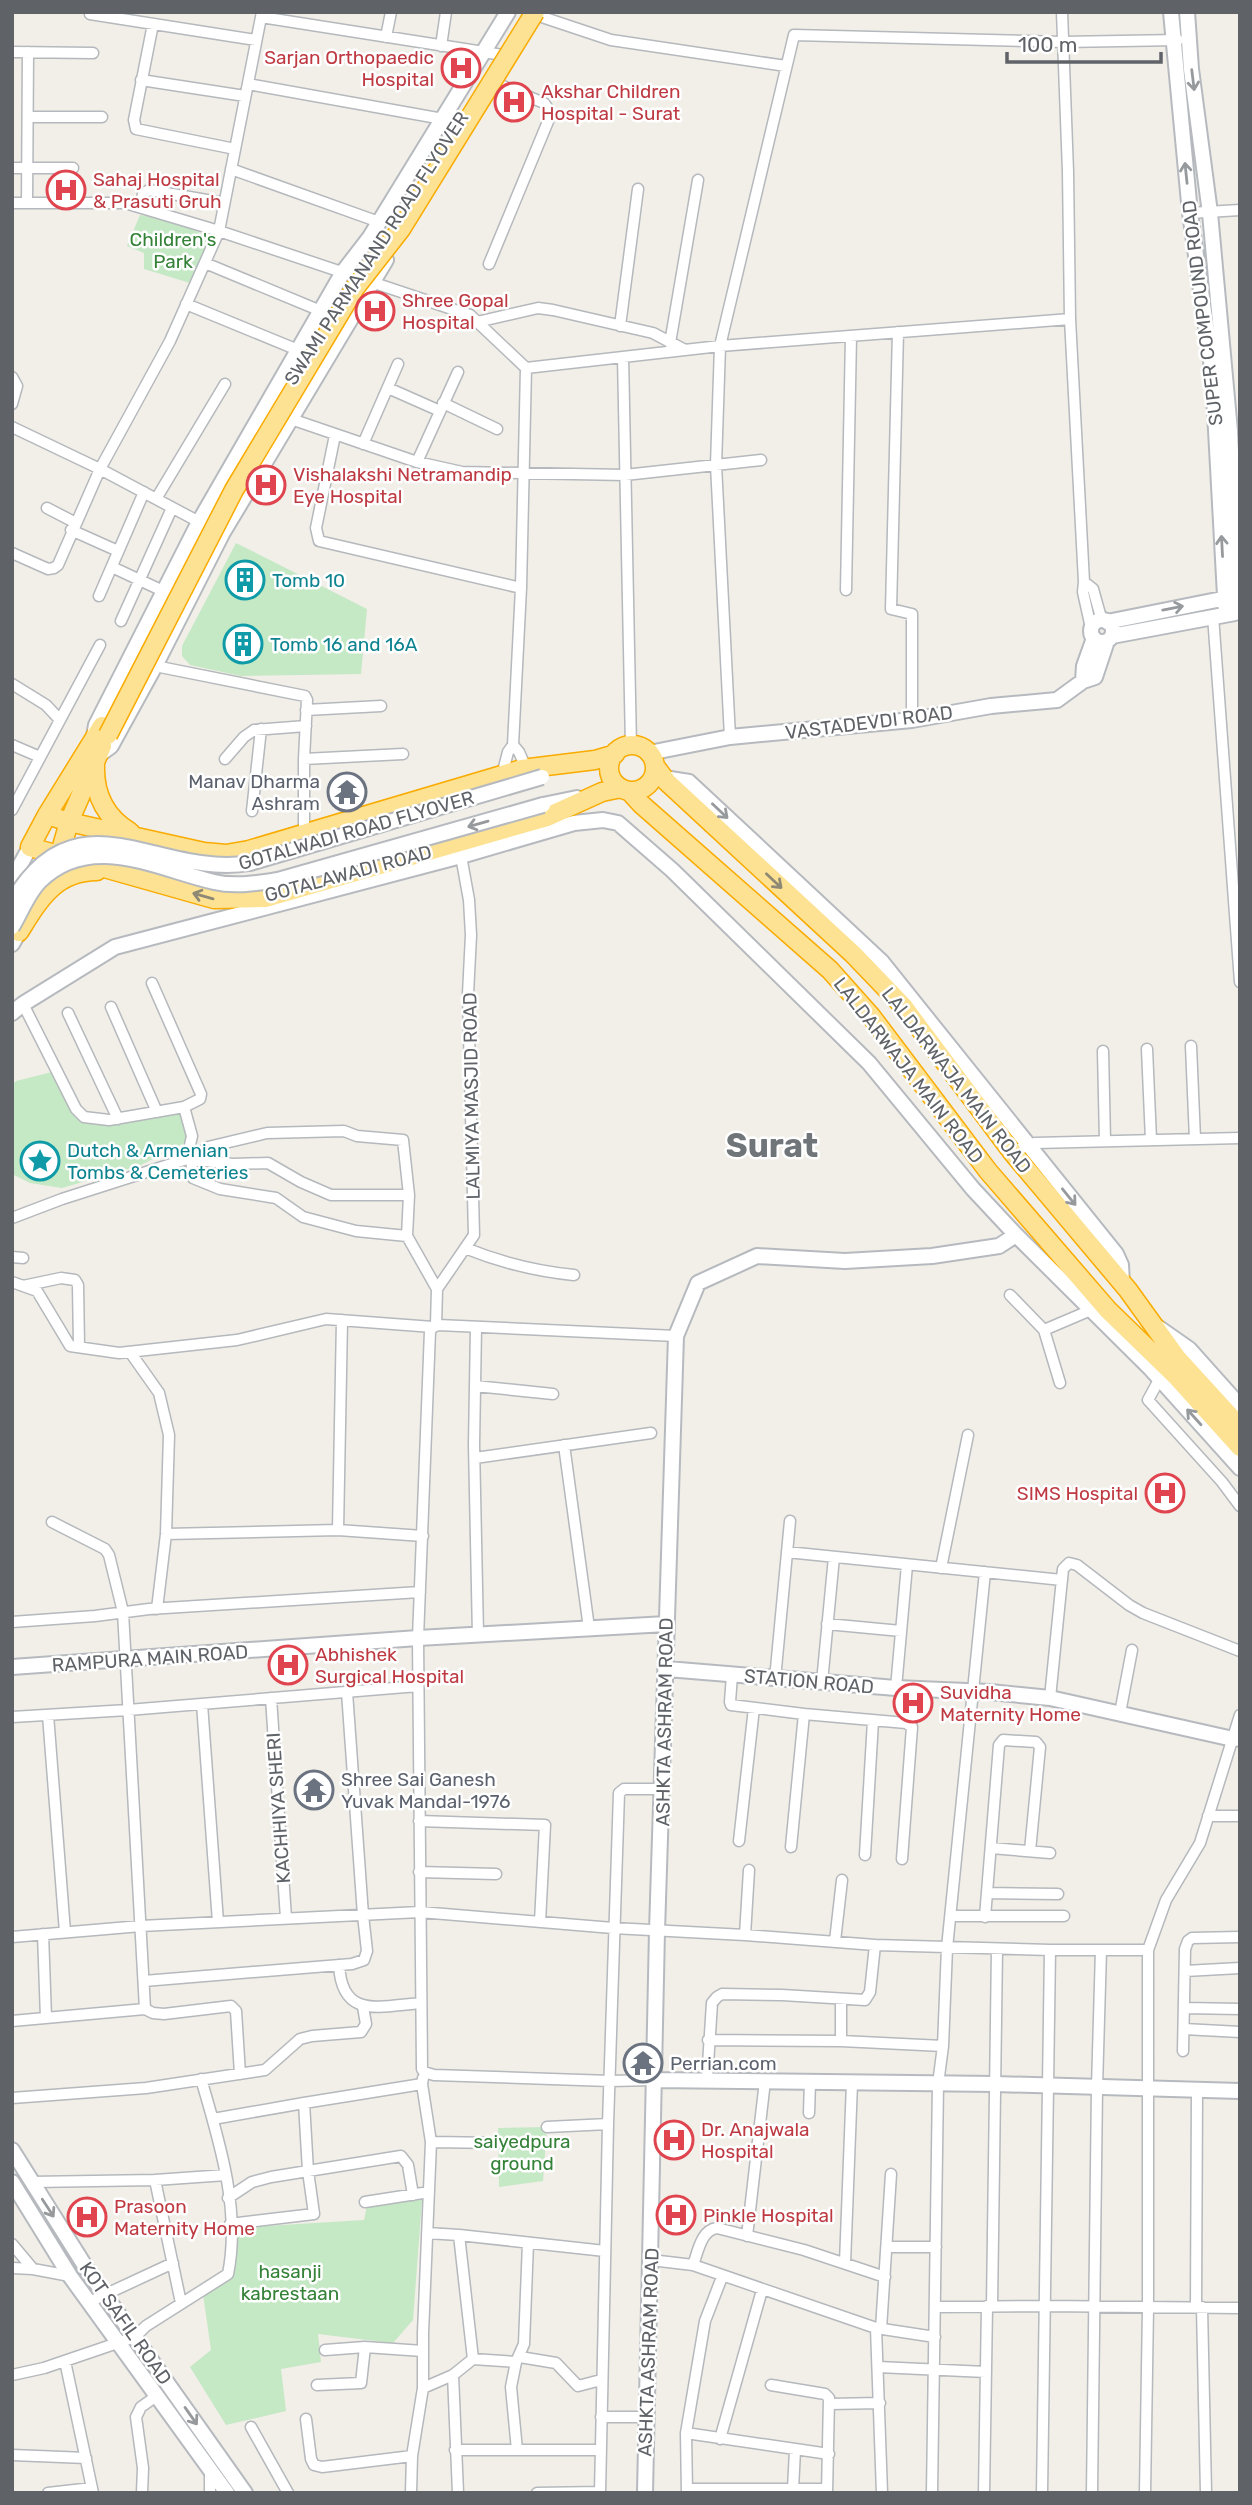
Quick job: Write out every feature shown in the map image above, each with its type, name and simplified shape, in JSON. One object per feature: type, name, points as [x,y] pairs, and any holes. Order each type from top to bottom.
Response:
[{"type":"highway","name":"SWAMI PARMANAND ROAD FLYOVER","points":[[99,741],[203,527],[226,486],[348,284],[393,225],[535,13]]},
{"type":"highway","points":[[30,847],[47,815],[99,741]]},
{"type":"highway","points":[[59,857],[99,741]]},
{"type":"highway","points":[[99,741],[96,789],[100,801],[119,825],[132,833],[156,840],[204,852],[226,854],[249,850],[502,775],[534,773],[595,760],[631,746],[644,749],[656,766],[648,785],[636,791],[625,790],[611,777],[611,761],[615,754]]},
{"type":"highway","name":"LALDARWAJA MAIN ROAD","points":[[656,766],[853,954],[903,1006],[1020,1149],[1177,1357],[1240,1427]]},
{"type":"highway","name":"LALDARWAJA MAIN ROAD","points":[[625,790],[830,970],[871,1016],[1100,1313],[1240,1447]]},
{"type":"highway","name":"GOTALAWADI ROAD","points":[[30,847],[215,899],[265,898],[547,817],[602,792],[625,790]]},
{"type":"highway","points":[[47,815],[156,840]]},
{"type":"highway","points":[[15,934],[39,900],[65,878],[80,871],[114,871]]},
{"type":"street","points":[[386,37],[391,12]]},
{"type":"street","points":[[440,46],[446,12]]},
{"type":"street","points":[[508,12],[379,222],[343,272],[199,523],[96,725],[99,741],[111,746],[222,534],[372,282],[498,84],[535,13],[611,40],[786,66]]},
{"type":"street","points":[[1062,12],[1069,172],[1070,319],[1083,592],[1102,631]]},
{"type":"street","name":"SUPER COMPOUND ROAD","points":[[1171,12],[1190,214],[1213,375],[1234,597]]},
{"type":"street","name":"SUPER COMPOUND ROAD","points":[[1187,12],[1188,40],[1210,213],[1230,431],[1234,597],[1230,614]]},
{"type":"street","points":[[90,15],[130,16],[153,24],[256,40]]},
{"type":"street","points":[[12,552],[48,569],[54,568],[100,469],[170,341],[219,230],[261,15],[514,57]]},
{"type":"street","points":[[153,24],[134,120],[136,129],[235,149]]},
{"type":"street","points":[[730,737],[716,466],[720,346],[794,35],[1063,42],[1188,40]]},
{"type":"street","points":[[12,52],[93,53]]},
{"type":"street","points":[[27,203],[28,52]]},
{"type":"street","points":[[141,80],[245,96]]},
{"type":"street","points":[[248,84],[443,119]]},
{"type":"street","points":[[489,264],[549,119],[549,110],[544,103],[498,84]]},
{"type":"street","points":[[28,117],[102,117]]},
{"type":"street","points":[[12,168],[73,167]]},
{"type":"street","points":[[231,169],[379,222]]},
{"type":"street","points":[[670,342],[698,180]]},
{"type":"street","points":[[620,326],[638,189]]},
{"type":"street","points":[[139,207],[143,194],[149,191],[224,203]]},
{"type":"street","points":[[12,203],[125,203],[219,230],[470,315],[526,368],[522,587],[513,745],[508,752],[502,775]]},
{"type":"street","points":[[1190,214],[1240,210]]},
{"type":"street","points":[[205,262],[321,310]]},
{"type":"street","points":[[186,304],[298,349]]},
{"type":"street","points":[[477,322],[538,308],[653,333],[685,350]]},
{"type":"street","points":[[526,368],[720,346],[1070,319]]},
{"type":"street","points":[[898,332],[891,610],[912,614],[912,720]]},
{"type":"street","points":[[846,590],[851,336]]},
{"type":"street","points":[[623,357],[631,746]]},
{"type":"street","points":[[363,444],[398,365]]},
{"type":"street","points":[[417,462],[458,372]]},
{"type":"street","points":[[12,377],[17,386],[12,404]]},
{"type":"street","points":[[156,499],[225,384]]},
{"type":"street","points":[[388,388],[497,429]]},
{"type":"street","points":[[291,419],[417,462],[462,472],[625,475],[761,460]]},
{"type":"street","points":[[12,427],[100,469],[222,534]]},
{"type":"street","points":[[335,435],[316,528],[320,541],[522,587]]},
{"type":"street","points":[[99,596],[144,492]]},
{"type":"street","points":[[47,508],[118,551]]},
{"type":"street","points":[[121,621],[172,508]]},
{"type":"street","points":[[112,567],[163,592]]},
{"type":"street","points":[[1102,631],[1234,597]]},
{"type":"street","points":[[1102,631],[1230,614],[1240,982]]},
{"type":"street","name":"VASTADEVDI ROAD","points":[[656,766],[730,737],[912,720],[991,706],[1057,700],[1083,681],[1094,677],[1102,631]]},
{"type":"street","points":[[12,810],[100,645]]},
{"type":"street","points":[[155,666],[300,693],[307,700],[304,832]]},
{"type":"street","points":[[12,684],[46,705],[60,720]]},
{"type":"street","points":[[306,710],[381,706]]},
{"type":"street","points":[[225,759],[248,732],[306,726]]},
{"type":"street","points":[[252,811],[261,729]]},
{"type":"street","points":[[12,745],[40,757]]},
{"type":"street","points":[[513,745],[534,773]]},
{"type":"street","points":[[304,759],[403,754]]},
{"type":"street","name":"GOTALWADI ROAD FLYOVER","points":[[12,902],[34,870],[50,858],[94,843],[115,843],[190,862],[230,866],[250,863],[534,773]]},
{"type":"street","name":"GOTALWADI ROAD FLYOVER","points":[[15,934],[30,894],[56,870],[78,859],[116,856],[216,883],[255,884],[278,880],[544,805],[602,792]]},
{"type":"street","points":[[152,983],[201,1094],[200,1099],[184,1107],[118,1119],[85,1117],[76,1109],[18,1008],[115,947],[574,824],[603,820],[618,823],[672,870],[869,1063],[973,1189],[1016,1236],[1100,1313]]},
{"type":"street","points":[[12,880],[30,847]]},
{"type":"street","name":"LALMIYA MASJID ROAD","points":[[437,1289],[474,1236],[468,1044],[471,935],[469,900],[461,856]]},
{"type":"street","points":[[15,934],[59,857]]},
{"type":"street","points":[[111,1007],[158,1112]]},
{"type":"street","points":[[68,1013],[118,1119]]},
{"type":"street","points":[[1191,1046],[1195,1139]]},
{"type":"street","points":[[1147,1049],[1151,1140]]},
{"type":"street","points":[[1103,1051],[1105,1141]]},
{"type":"street","points":[[184,1107],[191,1136],[189,1159],[193,1178],[220,1189],[276,1198],[303,1217],[356,1231],[407,1236]]},
{"type":"street","points":[[12,1218],[62,1199],[189,1159],[208,1147],[267,1133],[344,1131],[357,1136],[403,1140],[409,1195],[407,1236],[437,1289],[434,1326],[430,1331],[418,1638],[421,2063],[431,2142],[423,2388],[412,2456],[411,2493]]},
{"type":"street","points":[[1020,1149],[1035,1143],[1240,1138]]},
{"type":"street","points":[[189,1159],[233,1164],[268,1163],[300,1182],[331,1195],[409,1195]]},
{"type":"street","points":[[973,1189],[988,1171]]},
{"type":"street","name":"ASHKTA ASHRAM ROAD","points":[[645,2493],[653,2080],[676,1336],[698,1283],[757,1256],[845,1261],[932,1256],[999,1246],[1016,1236]]},
{"type":"street","points":[[465,1248],[492,1259],[535,1270],[574,1275]]},
{"type":"street","points":[[18,1284],[61,1278],[75,1280],[79,1285],[79,1347]]},
{"type":"street","points":[[18,1284],[37,1291],[70,1346],[119,1353],[237,1340],[326,1319],[676,1336]]},
{"type":"street","points":[[1010,1295],[1044,1330],[1060,1382]]},
{"type":"street","points":[[1044,1330],[1100,1313]]},
{"type":"street","points":[[338,1530],[342,1320]]},
{"type":"street","points":[[1152,1323],[1189,1349],[1240,1406]]},
{"type":"street","points":[[476,1327],[478,1635]]},
{"type":"street","points":[[130,1352],[159,1393],[169,1435],[166,1534],[158,1609]]},
{"type":"street","points":[[1240,1468],[1168,1377],[1148,1400],[1222,1482],[1240,1506]]},
{"type":"street","points":[[475,1386],[553,1394]]},
{"type":"street","points":[[475,1458],[651,1433]]},
{"type":"street","points":[[942,1568],[968,1435]]},
{"type":"street","points":[[564,1445],[589,1628]]},
{"type":"street","points":[[775,1679],[790,1521]]},
{"type":"street","points":[[51,1522],[105,1549],[109,1555],[123,1612],[145,2009]]},
{"type":"street","points":[[166,1534],[338,1530],[423,1536]]},
{"type":"street","points":[[787,1552],[1062,1580]]},
{"type":"street","points":[[822,1682],[834,1557]]},
{"type":"street","points":[[1050,1698],[1062,1580],[1065,1566],[1073,1563],[1136,1609],[1240,1651]]},
{"type":"street","points":[[896,1688],[907,1564]]},
{"type":"street","points":[[932,2493],[938,2084],[943,2046],[947,1948],[985,1572]]},
{"type":"street","points":[[12,1622],[158,1609],[420,1592]]},
{"type":"street","name":"RAMPURA MAIN ROAD","points":[[12,1667],[418,1638],[666,1624]]},
{"type":"street","points":[[828,1624],[901,1631]]},
{"type":"street","points":[[1120,1713],[1132,1650]]},
{"type":"street","name":"STATION ROAD","points":[[667,1670],[1050,1698],[1236,1738]]},
{"type":"street","points":[[732,1675],[730,1704],[906,1723],[913,1730],[902,1858]]},
{"type":"street","points":[[12,1717],[418,1686]]},
{"type":"street","points":[[144,1981],[339,1965],[364,1960],[367,1951],[347,1692]]},
{"type":"street","name":"KACHHIYA SHERI","points":[[271,1698],[286,1919]]},
{"type":"street","points":[[202,1704],[218,1922]]},
{"type":"street","points":[[739,1841],[754,1708]]},
{"type":"street","points":[[791,1847],[804,1714]]},
{"type":"street","points":[[48,1715],[65,1932]]},
{"type":"street","points":[[1145,2493],[1149,2308],[1149,1950],[1166,1900],[1200,1843],[1236,1738],[1240,1715]]},
{"type":"street","points":[[865,1855],[873,1721]]},
{"type":"street","points":[[985,1917],[999,1745],[1006,1740],[1036,1742],[1040,1746],[1030,1851]]},
{"type":"street","points":[[537,2493],[600,2493],[619,1793],[624,1789],[663,1789]]},
{"type":"street","points":[[1208,1816],[1240,1816]]},
{"type":"street","points":[[419,1821],[545,1825],[540,1922]]},
{"type":"street","points":[[991,1847],[1050,1853]]},
{"type":"street","points":[[745,1935],[749,1870]]},
{"type":"street","points":[[419,1872],[496,1874]]},
{"type":"street","points":[[835,1941],[842,1880]]},
{"type":"street","points":[[987,1893],[1058,1894]]},
{"type":"street","points":[[12,1937],[141,1926],[419,1912],[875,1945],[1149,1950]]},
{"type":"street","points":[[951,1916],[1065,1916]]},
{"type":"street","points":[[43,1934],[46,2018]]},
{"type":"street","points":[[1184,2051],[1185,1950],[1188,1941],[1192,1938],[1240,1937]]},
{"type":"street","points":[[707,2080],[712,2003],[717,1997],[723,1994],[865,2000],[869,1998],[875,1945]]},
{"type":"street","points":[[984,2493],[997,1949]]},
{"type":"street","points":[[1042,2493],[1050,1950]]},
{"type":"street","points":[[1092,2493],[1101,1950]]},
{"type":"street","points":[[339,1965],[344,1992],[353,2002],[363,2007],[421,2003]]},
{"type":"street","points":[[1185,1971],[1240,1968]]},
{"type":"street","points":[[841,1999],[841,2041]]},
{"type":"street","points":[[12,2021],[145,2009],[164,2014],[231,2006],[236,2011],[240,2074]]},
{"type":"street","points":[[12,2098],[146,2088],[265,2070],[300,2039],[361,2032],[366,2024],[363,2007]]},
{"type":"street","points":[[1184,2008],[1240,2009]]},
{"type":"street","points":[[1184,2029],[1240,2032]]},
{"type":"street","points":[[708,2040],[841,2041],[943,2046]]},
{"type":"street","points":[[424,2072],[434,2075],[610,2081],[995,2084],[1240,2091]]},
{"type":"street","points":[[12,2375],[65,2361],[135,2337],[146,2326],[228,2274],[230,2224],[226,2175],[201,2079]]},
{"type":"street","points":[[747,2236],[765,2081]]},
{"type":"street","points":[[809,2113],[810,2082]]},
{"type":"street","points":[[845,2263],[852,2083]]},
{"type":"street","points":[[213,2119],[422,2084]]},
{"type":"street","points":[[1197,2090],[1199,2307],[1206,2493]]},
{"type":"street","points":[[230,2224],[314,2214],[308,2171],[304,2103]]},
{"type":"street","points":[[547,2127],[608,2124]]},
{"type":"street","points":[[431,2142],[498,2143]]},
{"type":"street","name":"KOT SAFIL ROAD","points":[[12,2150],[104,2295],[245,2493]]},
{"type":"street","points":[[228,2197],[252,2182],[401,2156],[408,2165],[413,2195]]},
{"type":"street","points":[[882,2493],[878,2329],[885,2277],[891,2174]]},
{"type":"street","points":[[32,2182],[155,2180],[226,2175]]},
{"type":"street","points":[[155,2180],[181,2303]]},
{"type":"street","name":"KOT SAFIL ROAD","points":[[12,2182],[70,2276],[227,2493]]},
{"type":"street","points":[[365,2202],[429,2192]]},
{"type":"street","points":[[693,2265],[705,2234],[710,2229],[717,2228],[845,2263],[885,2277]]},
{"type":"street","points":[[427,2234],[605,2251]]},
{"type":"street","points":[[459,2235],[473,2359]]},
{"type":"street","points":[[12,2244],[33,2269]]},
{"type":"street","points":[[517,2450],[510,2387],[525,2334],[528,2244]]},
{"type":"street","points":[[887,2247],[936,2247]]},
{"type":"street","points":[[651,2260],[693,2265],[878,2329],[935,2337]]},
{"type":"street","points":[[89,2302],[173,2263]]},
{"type":"street","points":[[12,2268],[70,2276]]},
{"type":"street","points":[[723,2277],[705,2322],[686,2433],[687,2491],[827,2491],[829,2398],[825,2394],[771,2385]]},
{"type":"street","points":[[720,2440],[762,2290]]},
{"type":"street","points":[[936,2307],[1240,2308]]},
{"type":"street","points":[[325,2350],[365,2347],[423,2351]]},
{"type":"street","points":[[317,2385],[361,2383],[365,2347]]},
{"type":"street","points":[[423,2388],[453,2375],[473,2359],[518,2359],[555,2363],[579,2386],[601,2380]]},
{"type":"street","points":[[48,2493],[92,2491],[65,2361]]},
{"type":"street","points":[[878,2367],[986,2372]]},
{"type":"street","points":[[453,2375],[458,2493]]},
{"type":"street","points":[[142,2493],[143,2468],[136,2417],[141,2407],[158,2395]]},
{"type":"street","points":[[830,2404],[880,2403]]},
{"type":"street","points":[[601,2417],[646,2417]]},
{"type":"street","points":[[306,2419],[314,2465],[322,2467],[412,2456]]},
{"type":"street","points":[[251,2427],[288,2493]]},
{"type":"street","points":[[686,2433],[829,2454]]},
{"type":"street","points":[[455,2450],[601,2450]]},
{"type":"street","points":[[793,2489],[795,2450]]},
{"type":"street","points":[[12,2455],[86,2458]]},
{"type":"street","points":[[210,2471],[210,2493]]},
{"type":"green space","name":"Children's Park","points":[[140,215],[172,220],[211,238],[190,283],[144,269],[144,253],[127,246]]},
{"type":"green space","points":[[236,543],[367,609],[361,674],[241,676],[190,665],[182,656],[182,646]]},
{"type":"green space","points":[[52,1072],[83,1119],[182,1110],[188,1141],[141,1165],[62,1188],[30,1183],[12,1174],[12,1085],[16,1081]]},
{"type":"green space","name":"saiyedpura ground","points":[[547,2127],[543,2181],[499,2187],[498,2128]]},
{"type":"green space","name":"hasanji kabrestaan","points":[[422,2200],[413,2320],[393,2343],[318,2334],[321,2362],[281,2369],[286,2411],[226,2425],[190,2367],[211,2350],[203,2294],[231,2275],[233,2228],[364,2220],[368,2201]]},
{"type":"place","name":"Sarjan Orthopaedic Hospital","points":[[461,68]]},
{"type":"place","name":"Akshar Children Hospital - Surat","points":[[514,102]]},
{"type":"place","name":"Sahaj Hospital & Prasuti Gruh","points":[[66,190]]},
{"type":"place","name":"Shree Gopal Hospital","points":[[375,311]]},
{"type":"place","name":"Vishalakshi Netramandip Eye Hospital","points":[[266,485]]},
{"type":"place","name":"Tomb 10","points":[[245,580]]},
{"type":"place","name":"Tomb 16 and 16A","points":[[243,644]]},
{"type":"place","name":"Manav Dharma Ashram","points":[[347,792]]},
{"type":"place","name":"Dutch & Armenian Tombs & Cemeteries","points":[[40,1161]]},
{"type":"place","name":"SIMS Hospital","points":[[1165,1493]]},
{"type":"place","name":"Abhishek Surgical Hospital","points":[[288,1665]]},
{"type":"place","name":"Suvidha Maternity Home","points":[[913,1703]]},
{"type":"place","name":"Shree Sai Ganesh Yuvak Mandal-1976","points":[[314,1790]]},
{"type":"place","name":"Perrian.com","points":[[643,2063]]},
{"type":"place","name":"Dr. Anajwala Hospital","points":[[674,2140]]},
{"type":"place","name":"Pinkle Hospital","points":[[676,2215]]},
{"type":"place","name":"Prasoon Maternity Home","points":[[87,2217]]},
{"type":"district","name":"Surat","points":[[772,1145]]}]
